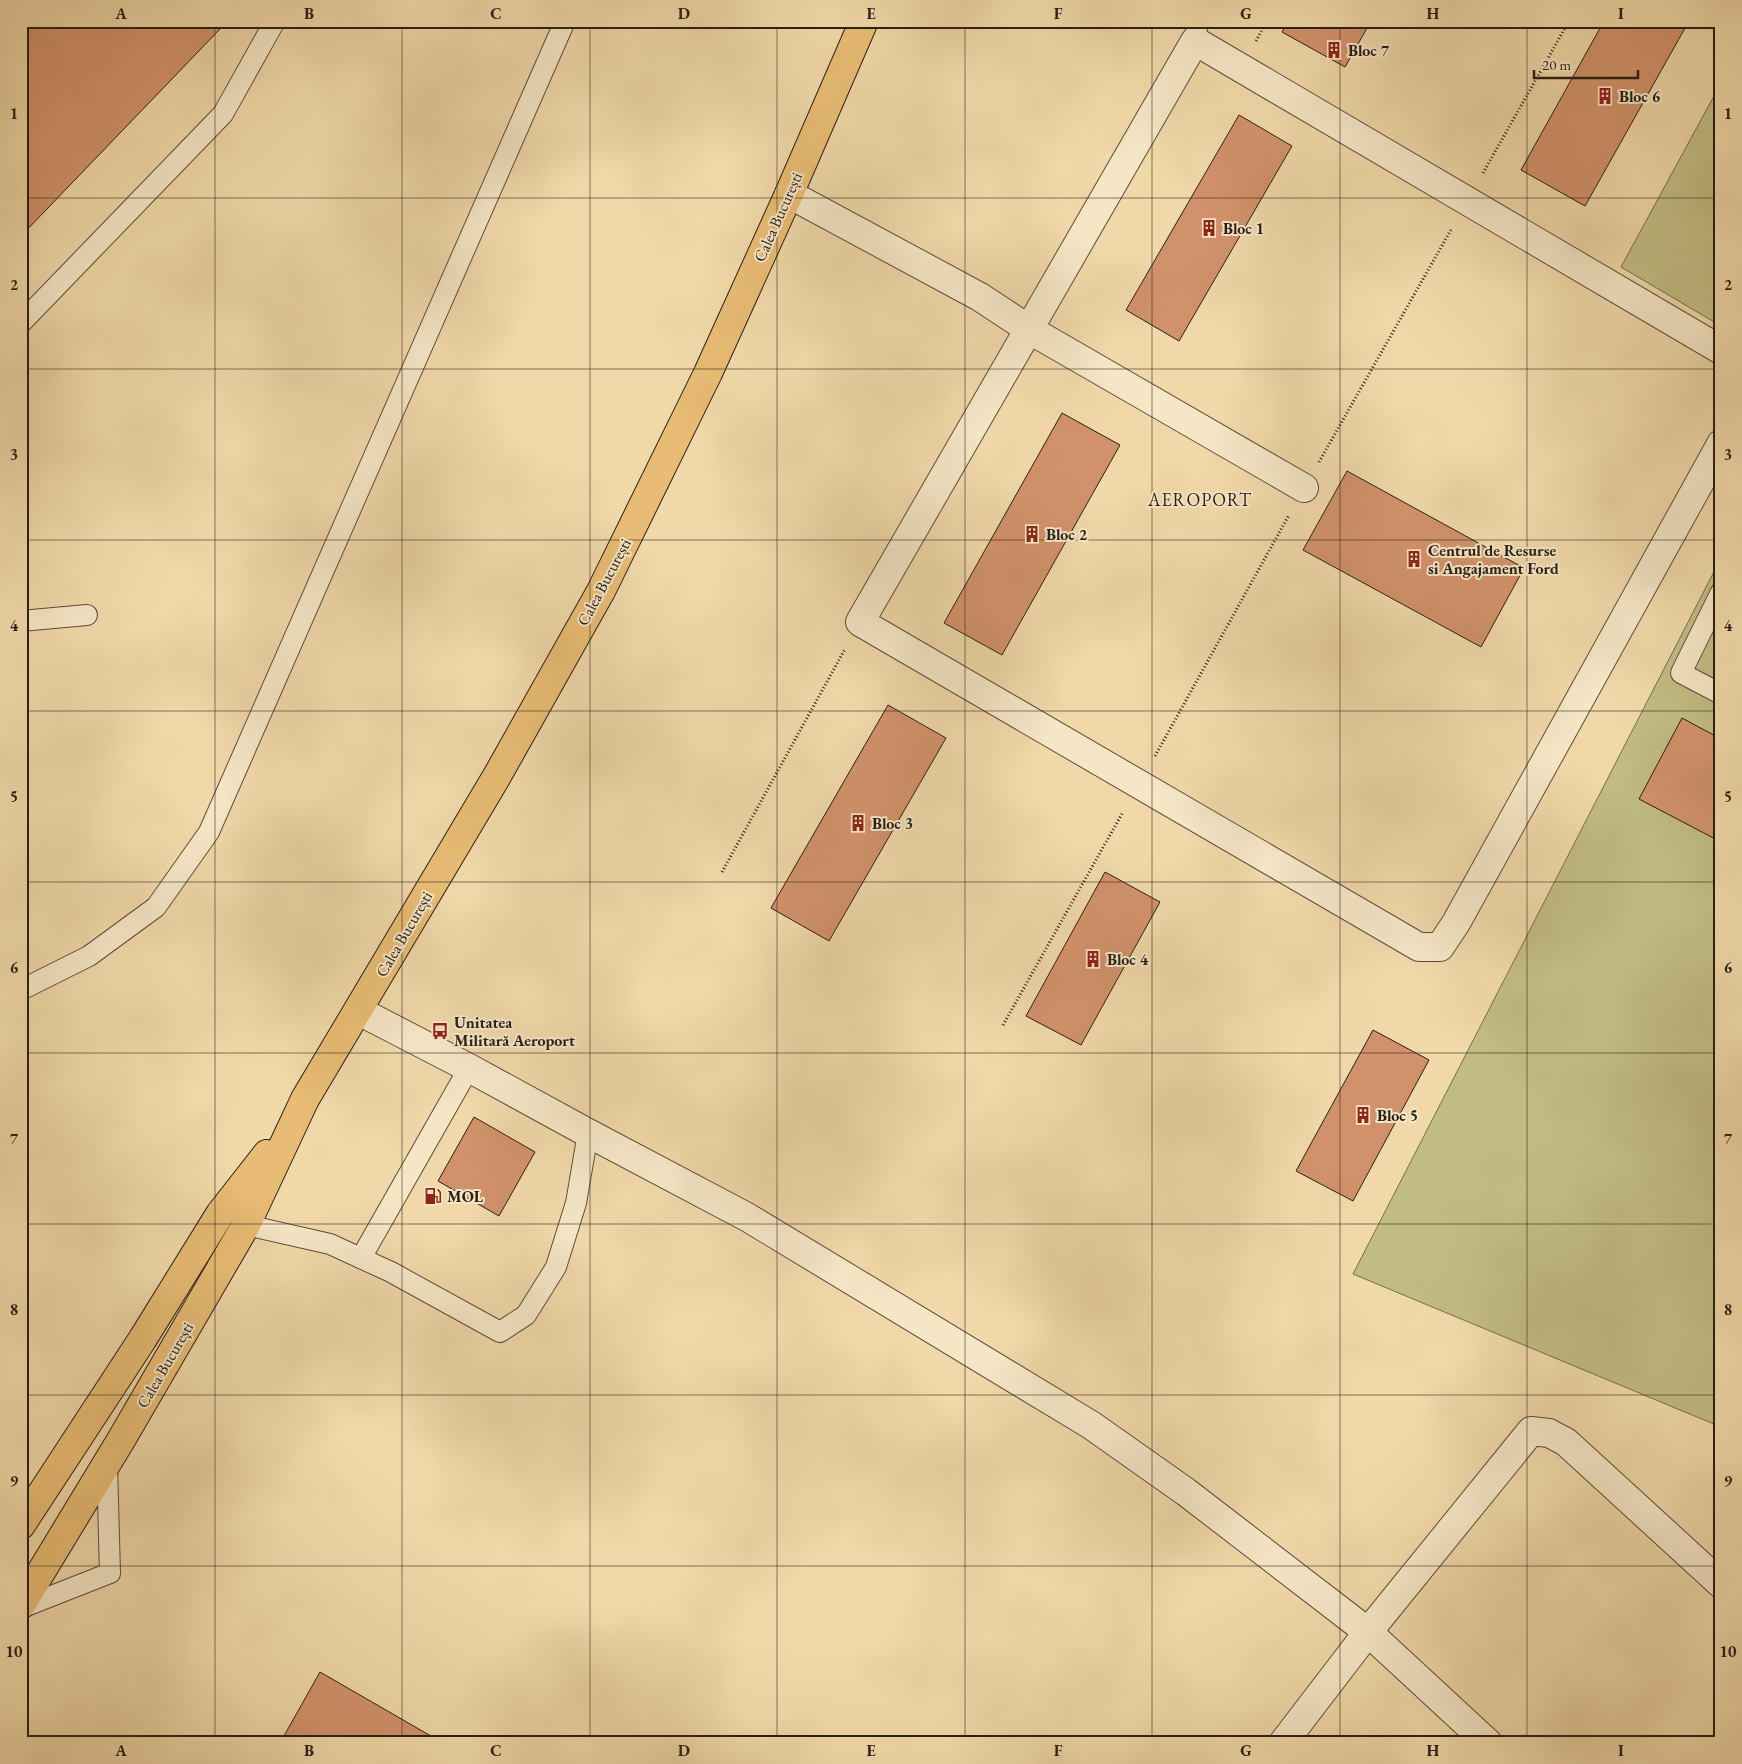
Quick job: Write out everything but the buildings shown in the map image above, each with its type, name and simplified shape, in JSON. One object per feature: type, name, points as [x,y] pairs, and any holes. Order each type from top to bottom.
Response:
[{"type":"highway","name":"Calea București","points":[[21,1606],[107,1464],[246,1225],[305,1099],[502,768],[601,591],[708,373],[789,194],[864,21]]},
{"type":"highway","name":"Calea București","points":[[21,1525],[220,1214],[296,1117]]},
{"type":"highway","points":[[21,1492],[104,1397]]},
{"type":"street","points":[[1721,350],[1467,200],[1197,31],[1030,330],[860,622],[1419,947],[1440,947],[1456,923],[1721,444]]},
{"type":"street","points":[[789,194],[980,298],[1030,330],[1304,488]]},
{"type":"street","points":[[359,1011],[747,1217],[1091,1425],[1186,1492],[1368,1632],[1488,1743]]},
{"type":"street","points":[[1283,1743],[1368,1632],[1531,1430],[1549,1433],[1566,1442],[1721,1584]]},
{"type":"lane","points":[[21,323],[223,114],[275,21]]},
{"type":"lane","points":[[21,990],[89,956],[156,907],[209,832],[565,21]]},
{"type":"lane","points":[[1721,592],[1681,673],[1721,694]]},
{"type":"lane","points":[[21,621],[87,615]]},
{"type":"lane","points":[[361,1258],[469,1068]]},
{"type":"lane","points":[[246,1225],[330,1244],[391,1272],[500,1332],[526,1315],[556,1267],[576,1203],[588,1133]]},
{"type":"lane","points":[[21,1606],[110,1573],[107,1464]]},
{"type":"path","points":[[1304,488],[1569,21]]},
{"type":"path","points":[[722,872],[860,622]]},
{"type":"shaded area","points":[[1721,83],[1721,326],[1621,267]]},
{"type":"shaded area","points":[[1721,558],[1721,1427],[1353,1274]]},
{"type":"place","name":"Bloc 7","points":[[1334,50]]},
{"type":"place","name":"Bloc 6","points":[[1605,96]]},
{"type":"place","name":"Bloc 1","points":[[1209,228]]},
{"type":"place","name":"Bloc 2","points":[[1032,534]]},
{"type":"place","name":"Centrul de Resurse si Angajament Ford","points":[[1414,559]]},
{"type":"place","name":"Bloc 3","points":[[858,823]]},
{"type":"place","name":"Bloc 4","points":[[1093,959]]},
{"type":"place","name":"Unitatea Militară Aeroport","points":[[440,1031]]},
{"type":"place","name":"Bloc 5","points":[[1363,1115]]},
{"type":"place","name":"MOL","points":[[433,1196]]},
{"type":"district","name":"AEROPORT","points":[[1200,499]]}]
